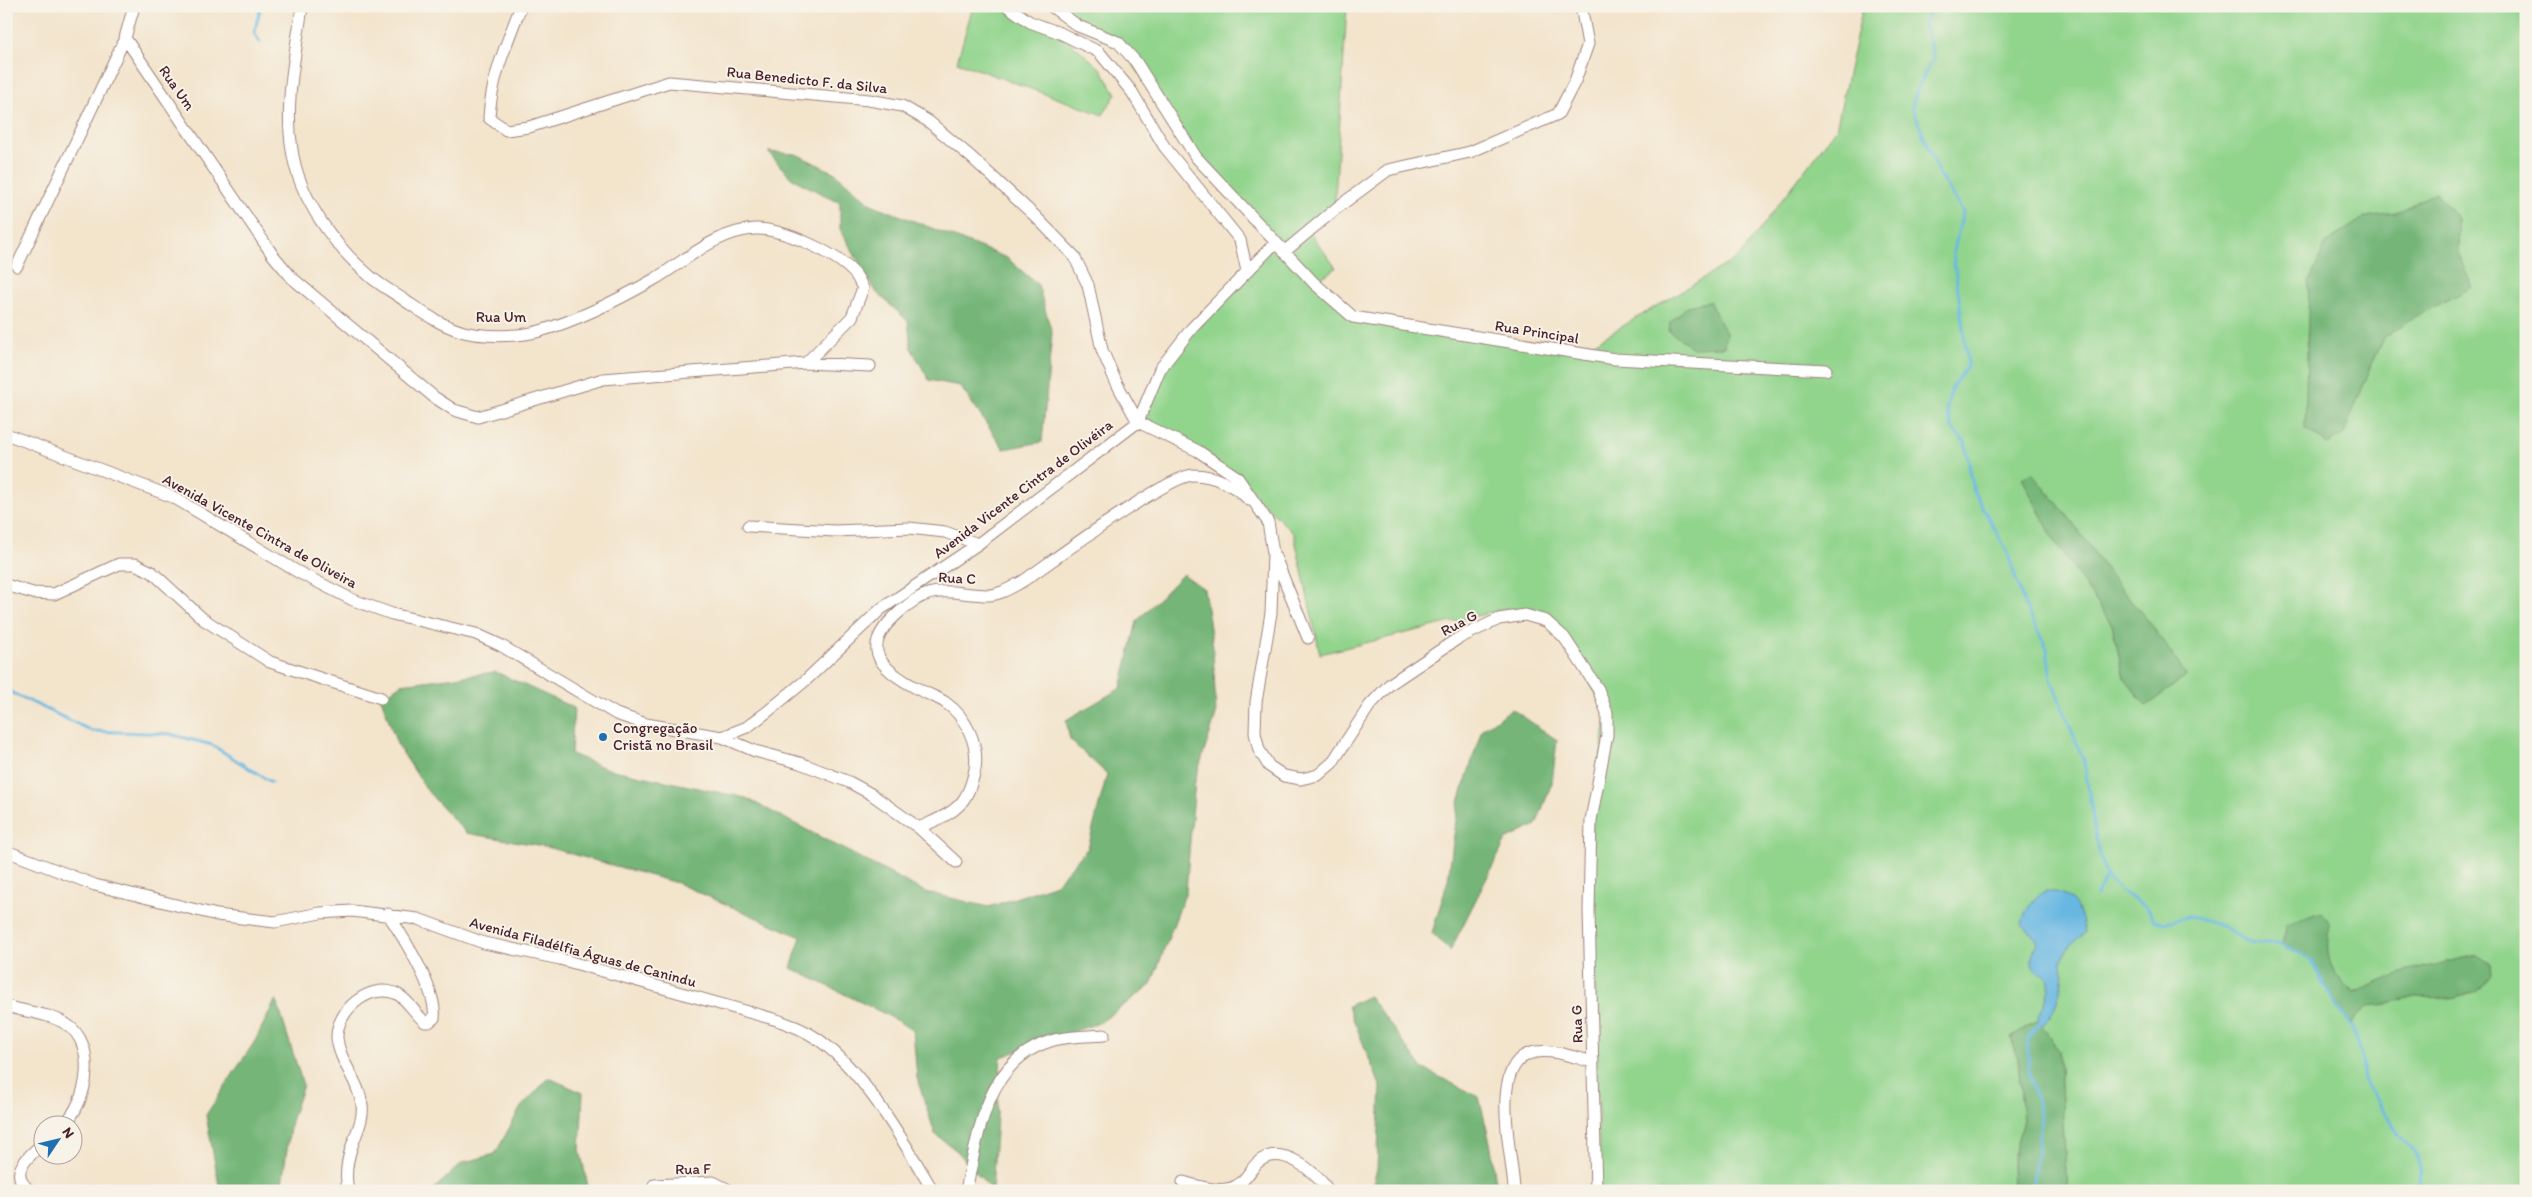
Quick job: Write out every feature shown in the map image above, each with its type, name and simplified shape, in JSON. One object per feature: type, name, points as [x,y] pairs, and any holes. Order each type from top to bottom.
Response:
[{"type":"street","points":[[17,266],[125,38],[134,6]]},
{"type":"street","name":"Rua Um","points":[[302,6],[291,76],[289,114],[292,152],[300,181],[311,203],[342,251],[373,279],[437,322],[465,332],[518,335],[540,331],[604,306],[652,281],[715,240],[737,232],[756,229],[801,239],[855,274],[863,288],[852,318],[806,364]]},
{"type":"street","name":"Rua Benedicto F. da Silva","points":[[521,6],[495,74],[490,98],[489,118],[506,130],[528,127],[669,82],[869,100],[902,106],[928,121],[1035,216],[1074,256],[1088,285],[1102,350],[1116,382],[1138,422]]},
{"type":"street","points":[[1007,6],[1030,22],[1060,33],[1099,52],[1132,92],[1164,146],[1240,240],[1247,271]]},
{"type":"street","name":"Rua Principal","points":[[1051,6],[1078,26],[1118,42],[1136,62],[1196,157],[1314,283],[1353,317],[1615,359],[1826,370]]},
{"type":"street","points":[[1284,252],[1338,207],[1388,170],[1470,152],[1558,114],[1575,81],[1588,44],[1581,6]]},
{"type":"street","name":"Rua Um","points":[[125,38],[272,254],[292,278],[434,397],[454,410],[478,417],[603,379],[806,364],[870,366]]},
{"type":"street","points":[[1138,422],[1160,369],[1192,328],[1275,243]]},
{"type":"street","name":"Rua G","points":[[1138,422],[1198,452],[1237,477],[1268,522],[1274,553],[1271,613],[1256,702],[1255,733],[1260,750],[1269,766],[1284,776],[1301,779],[1318,775],[1332,763],[1370,704],[1390,684],[1457,640],[1499,620],[1525,614],[1546,621],[1564,637],[1598,689],[1607,713],[1608,735],[1591,820],[1589,911],[1596,1191]]},
{"type":"street","name":"Avenida Vicente Cintra de Olivéira","points":[[722,737],[747,727],[767,712],[806,680],[881,609],[978,544],[1138,422]]},
{"type":"street","name":"Avenida Vicente Cintra de Oliveira","points":[[6,434],[173,497],[298,572],[353,600],[392,614],[476,634],[500,645],[616,714],[664,728],[722,737],[754,751],[800,762],[850,782],[871,794],[919,828],[956,862]]},
{"type":"street","name":"Rua C","points":[[919,828],[958,808],[967,797],[976,760],[972,737],[961,717],[946,703],[899,679],[883,667],[876,654],[876,643],[885,625],[908,604],[930,592],[989,595],[1004,591],[1181,477],[1194,474],[1217,479],[1242,494],[1268,522]]},
{"type":"street","points":[[748,526],[835,531],[909,528],[945,532],[978,544]]},
{"type":"street","points":[[1274,553],[1308,638]]},
{"type":"street","points":[[6,585],[33,593],[54,594],[119,564],[135,564],[152,572],[203,619],[270,662],[381,698]]},
{"type":"street","name":"Avenida Filadélfia Águas de Canindu","points":[[6,851],[104,888],[134,893],[217,915],[275,922],[320,913],[352,911],[418,919],[484,943],[560,959],[777,1020],[804,1030],[835,1053],[859,1079],[899,1134],[933,1191]]},
{"type":"street","points":[[348,1191],[346,1172],[362,1107],[340,1050],[337,1036],[342,1017],[354,1003],[371,993],[386,990],[396,993],[425,1022],[429,1022],[434,1018],[431,999],[411,948],[388,914]]},
{"type":"street","points":[[6,1006],[53,1018],[66,1024],[76,1032],[83,1047],[86,1069],[81,1102],[74,1114]]},
{"type":"street","points":[[966,1191],[991,1094],[1007,1068],[1031,1050],[1058,1039],[1104,1035]]},
{"type":"street","points":[[1514,1191],[1514,1174],[1505,1114],[1506,1092],[1512,1071],[1521,1058],[1536,1052],[1593,1062]]},
{"type":"street","points":[[30,1191],[20,1178],[20,1168],[32,1153]]},
{"type":"street","points":[[1183,1182],[1226,1189],[1236,1186],[1246,1178],[1263,1158],[1275,1156],[1302,1163],[1315,1174],[1328,1191]]},
{"type":"street","name":"Rua F","points":[[654,1185],[713,1182],[731,1191]]},
{"type":"green space","points":[[973,6],[996,6],[1060,33],[1102,70],[1116,94],[1103,115],[957,62]]},
{"type":"green space","points":[[1051,6],[1347,6],[1335,199],[1338,207],[1309,231],[1336,268],[1314,283],[1353,317],[1558,350],[1596,342],[1739,257],[1836,129],[1863,6],[2526,6],[2526,1191],[2067,1191],[2059,1051],[2038,1020],[2011,1037],[2018,1058],[2023,1120],[2012,1163],[2013,1191],[1600,1191],[1591,820],[1607,713],[1551,614],[1505,609],[1320,654],[1294,534],[1237,477],[1138,422],[1160,369],[1275,243],[1196,157],[1118,42]]},
{"type":"green space","points":[[768,152],[796,154],[835,173],[871,204],[1007,258],[1038,285],[1052,333],[1042,442],[1004,449],[960,386],[929,380],[911,348],[908,321],[875,291],[840,229],[840,203],[791,178]]},
{"type":"green space","points":[[2436,192],[2458,219],[2458,253],[2472,287],[2412,318],[2383,338],[2343,435],[2328,444],[2305,429],[2309,282],[2327,242],[2365,217],[2396,213]]},
{"type":"green space","points":[[1709,301],[1726,333],[1724,347],[1693,348],[1669,331],[1670,322],[1688,306]]},
{"type":"green space","points":[[2032,473],[2071,520],[2108,572],[2153,627],[2187,676],[2146,706],[2124,678],[2112,625],[2054,540],[2022,478]]},
{"type":"green space","points":[[1183,574],[1204,589],[1213,648],[1216,715],[1195,780],[1186,891],[1151,985],[1101,1022],[1001,1057],[992,1190],[957,1151],[935,1134],[917,1078],[913,1030],[885,1014],[791,968],[801,937],[677,883],[543,846],[466,833],[429,793],[397,744],[381,698],[401,684],[496,672],[574,708],[571,754],[608,769],[746,798],[925,892],[989,907],[1056,884],[1088,848],[1107,774],[1070,740],[1066,720],[1121,688],[1137,621]]},
{"type":"green space","points":[[1512,709],[1557,740],[1552,783],[1536,825],[1506,840],[1450,951],[1432,933],[1448,880],[1458,805],[1482,729]]},
{"type":"green space","points":[[2321,912],[2329,922],[2328,954],[2330,962],[2338,976],[2354,993],[2400,973],[2477,955],[2491,964],[2492,973],[2475,992],[2450,998],[2415,997],[2389,1004],[2368,1006],[2349,1024],[2324,986],[2310,959],[2282,944],[2287,924]]},
{"type":"green space","points":[[1369,996],[1422,1068],[1479,1097],[1491,1147],[1497,1191],[1371,1191],[1377,1169],[1381,1088],[1348,1006]]},
{"type":"green space","points":[[276,999],[303,1085],[291,1121],[281,1191],[220,1191],[206,1115],[255,1041]]},
{"type":"green space","points":[[2038,1020],[2059,1051],[2067,1191],[2013,1191],[2012,1163],[2023,1120],[2018,1058],[2011,1037]]},
{"type":"green space","points":[[549,1078],[583,1093],[580,1150],[589,1191],[435,1191],[434,1189],[462,1163],[495,1154],[521,1107]]},
{"type":"water","points":[[2046,891],[2062,894],[2074,903],[2081,916],[2085,933],[2063,956],[2063,972],[2059,994],[2051,1015],[2042,1026],[2038,1020],[2047,995],[2049,981],[2047,977],[2037,971],[2032,965],[2032,957],[2038,941],[2022,924],[2030,904],[2037,896]]},
{"type":"waterway","points":[[260,42],[254,33],[261,6]]},
{"type":"waterway","points":[[1934,6],[1924,24],[1934,57],[1919,85],[1912,107],[1939,174],[1963,212],[1953,254],[1968,365],[1953,386],[1946,409],[1953,430],[1965,442],[1974,492],[2007,551],[2023,601],[2047,649],[2051,679],[2084,761],[2096,838],[2106,877],[2097,895]]},
{"type":"waterway","points":[[6,690],[92,731],[170,734],[212,745],[271,782]]},
{"type":"waterway","points":[[2106,877],[2122,892],[2145,906],[2154,920],[2164,923],[2189,916],[2218,925],[2252,944],[2282,944],[2311,959],[2324,986],[2353,1029],[2362,1055],[2364,1080],[2377,1103],[2417,1157],[2421,1172],[2419,1191]]},
{"type":"waterway","points":[[2033,1191],[2041,1117],[2029,1073],[2028,1038],[2041,1020]]},
{"type":"place","name":"Congregação Cristã no Brasil","points":[[603,737]]}]
